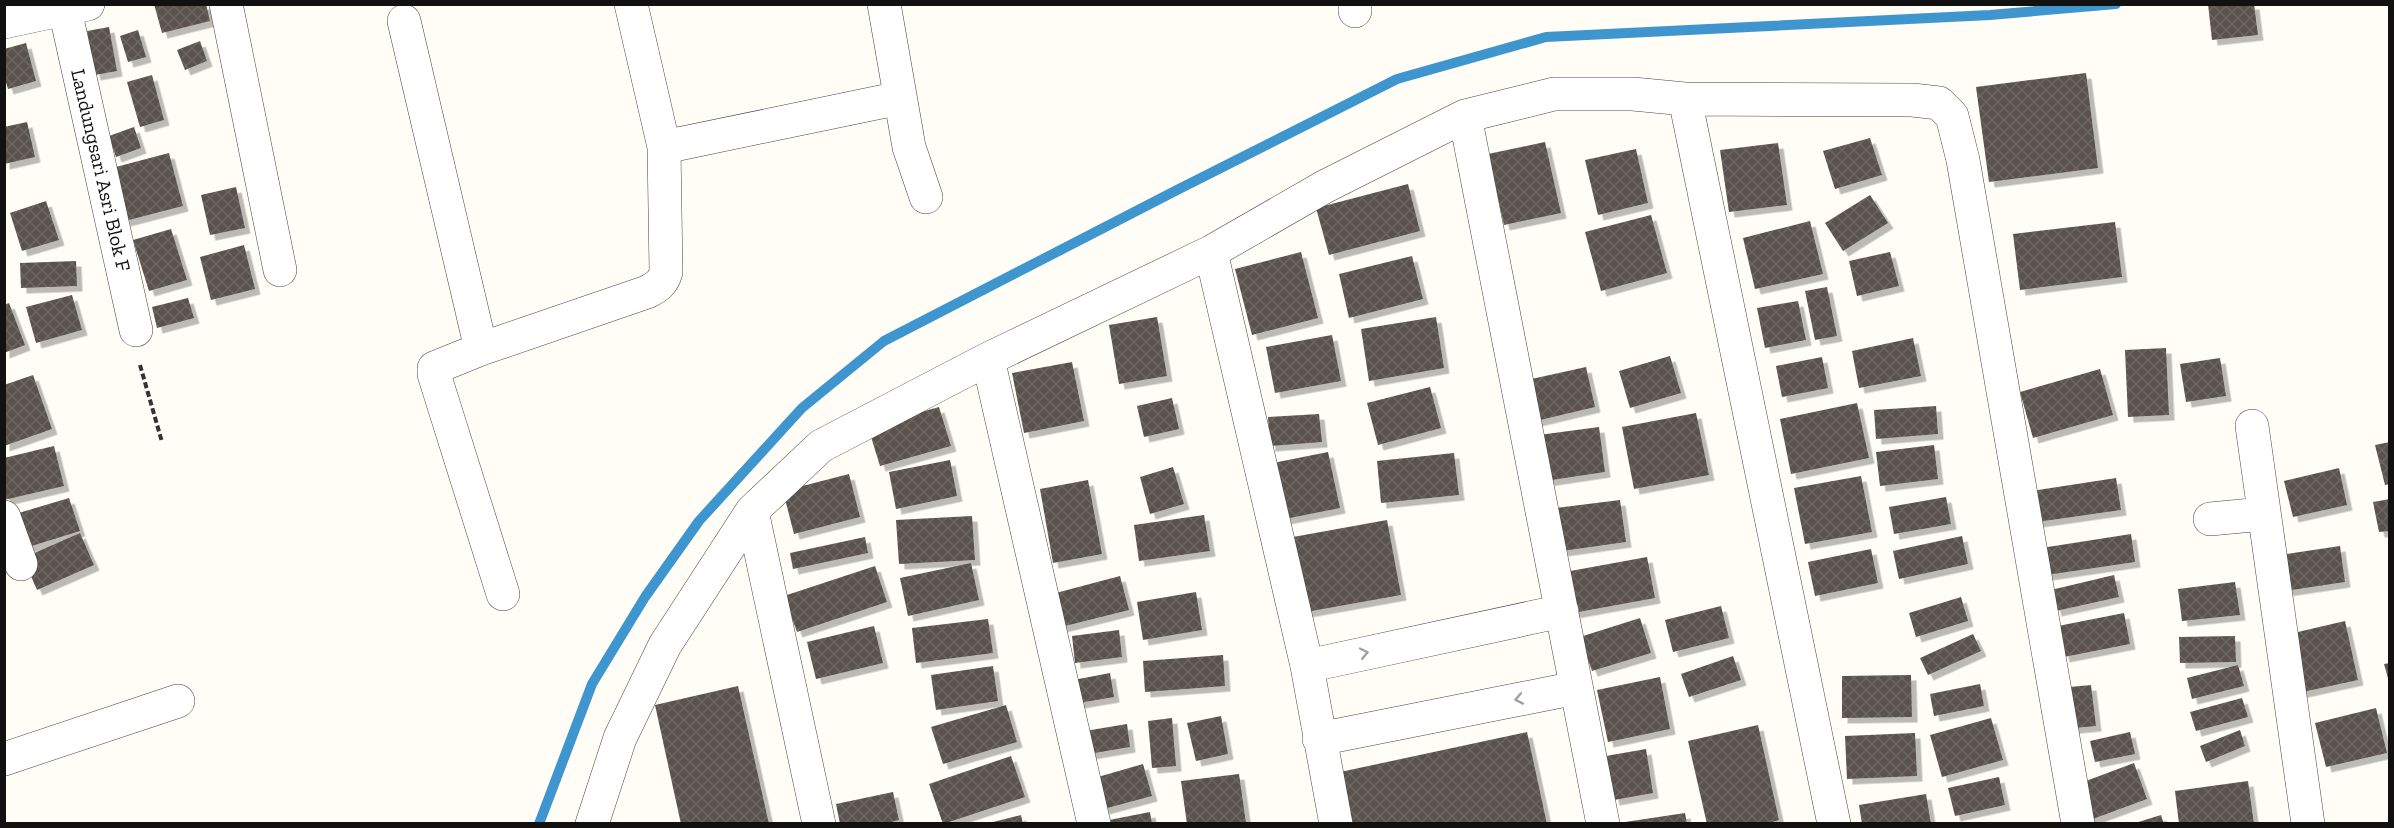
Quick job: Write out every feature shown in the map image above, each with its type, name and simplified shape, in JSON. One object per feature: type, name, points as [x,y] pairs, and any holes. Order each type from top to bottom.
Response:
[{"type":"street","points":[[226,4],[280,270]]},
{"type":"street","points":[[503,594],[434,368],[481,349],[647,292],[661,284],[666,272],[664,147],[631,4]]},
{"type":"street","points":[[884,4],[909,147],[926,197]]},
{"type":"street","points":[[4,22],[76,7]]},
{"type":"street","name":"Landungsari Asri Blok F","points":[[76,7],[136,330]]},
{"type":"street","points":[[404,21],[481,349]]},
{"type":"street","points":[[592,824],[620,738],[665,645],[752,510],[821,446],[988,359],[1211,252],[1324,187],[1465,116],[1554,93],[1633,94],[1684,99],[1912,100],[1939,103],[1952,116],[1965,171],[2078,824]]},
{"type":"street","points":[[664,147],[900,98]]},
{"type":"street","points":[[1684,99],[1834,824]]},
{"type":"street","points":[[1465,116],[1603,824]]},
{"type":"street","points":[[1211,252],[1307,666],[1336,824]]},
{"type":"street","points":[[988,359],[1094,824]]},
{"type":"street","points":[[2252,426],[2308,824]]},
{"type":"street","points":[[752,510],[819,824]]},
{"type":"street","points":[[2210,519],[2263,514]]},
{"type":"street","points":[[4,517],[21,564]]},
{"type":"street","points":[[1307,666],[1562,611]]},
{"type":"street","points":[[1319,738],[1576,688]]},
{"type":"street","points":[[4,759],[177,701]]},
{"type":"path","points":[[136,330],[133,338],[162,442]]},
{"type":"building","points":[[154,4],[206,4],[210,21],[162,33]]},
{"type":"building","points":[[2208,4],[2254,4],[2258,35],[2212,40]]},
{"type":"building","points":[[109,27],[117,71],[95,75],[87,31]]},
{"type":"building","points":[[138,30],[146,57],[128,62],[120,36]]},
{"type":"building","points":[[200,41],[207,61],[185,70],[177,50]]},
{"type":"building","points":[[26,43],[36,81],[8,89],[4,76],[4,49]]},
{"type":"building","points":[[2086,73],[2098,168],[1989,182],[1976,87]]},
{"type":"building","points":[[152,75],[164,120],[140,127],[127,82]]},
{"type":"building","points":[[27,122],[35,157],[4,164],[4,127]]},
{"type":"building","points":[[134,127],[141,148],[116,157],[109,136]]},
{"type":"building","points":[[1870,138],[1882,175],[1835,189],[1823,151]]},
{"type":"building","points":[[1545,142],[1561,213],[1504,225],[1488,154]]},
{"type":"building","points":[[1778,143],[1787,205],[1729,212],[1720,150]]},
{"type":"building","points":[[1636,149],[1648,203],[1598,215],[1585,160]]},
{"type":"building","points":[[169,153],[183,206],[125,221],[112,168]]},
{"type":"building","points":[[1408,184],[1420,231],[1329,255],[1316,208]]},
{"type":"building","points":[[236,187],[245,228],[210,235],[201,195]]},
{"type":"building","points":[[1870,195],[1888,223],[1843,251],[1825,223]]},
{"type":"building","points":[[46,201],[59,240],[22,251],[10,213]]},
{"type":"building","points":[[1651,215],[1667,273],[1601,291],[1585,232]]},
{"type":"building","points":[[1810,221],[1823,274],[1755,289],[1743,238]]},
{"type":"building","points":[[2115,222],[2122,277],[2020,290],[2013,234]]},
{"type":"building","points":[[171,229],[187,280],[149,291],[133,240]]},
{"type":"building","points":[[244,245],[255,289],[211,300],[200,257]]},
{"type":"building","points":[[1301,252],[1318,318],[1252,335],[1235,269]]},
{"type":"building","points":[[1890,252],[1899,286],[1857,296],[1849,261]]},
{"type":"building","points":[[1412,256],[1423,299],[1349,318],[1339,274]]},
{"type":"building","points":[[76,261],[77,286],[21,288],[20,263]]},
{"type":"building","points":[[1827,287],[1837,336],[1815,340],[1805,291]]},
{"type":"building","points":[[72,295],[82,330],[36,343],[26,307]]},
{"type":"building","points":[[188,298],[194,318],[157,328],[152,307]]},
{"type":"building","points":[[1798,301],[1806,340],[1765,348],[1757,308]]},
{"type":"building","points":[[9,303],[25,345],[4,353],[4,305]]},
{"type":"building","points":[[1157,317],[1167,376],[1119,384],[1109,325]]},
{"type":"building","points":[[1436,317],[1444,368],[1369,381],[1361,329]]},
{"type":"building","points":[[1332,335],[1341,381],[1275,393],[1266,347]]},
{"type":"building","points":[[1913,338],[1921,376],[1859,388],[1852,351]]},
{"type":"building","points":[[2166,348],[2169,415],[2128,417],[2125,350]]},
{"type":"building","points":[[1670,356],[1681,393],[1630,408],[1619,371]]},
{"type":"building","points":[[1822,357],[1828,388],[1782,397],[1776,366]]},
{"type":"building","points":[[2220,358],[2226,396],[2186,402],[2180,364]]},
{"type":"building","points":[[1072,362],[1084,421],[1024,433],[1012,373]]},
{"type":"building","points":[[1586,367],[1595,407],[1536,421],[1527,380]]},
{"type":"building","points":[[2100,369],[2113,415],[2033,438],[2020,392]]},
{"type":"building","points":[[33,375],[52,429],[4,446],[4,385]]},
{"type":"building","points":[[1430,387],[1441,428],[1378,445],[1367,403]]},
{"type":"building","points":[[1172,398],[1179,429],[1144,437],[1137,406]]},
{"type":"building","points":[[1857,403],[1869,458],[1791,474],[1780,419]]},
{"type":"building","points":[[1936,406],[1938,434],[1876,439],[1874,410]]},
{"type":"building","points":[[939,407],[951,446],[880,466],[868,427]]},
{"type":"building","points":[[1696,413],[1709,475],[1634,489],[1622,427]]},
{"type":"building","points":[[1319,414],[1322,442],[1270,446],[1268,417]]},
{"type":"building","points":[[1599,427],[1605,472],[1545,481],[1539,435]]},
{"type":"building","points":[[2390,442],[2390,484],[2385,485],[2375,445]]},
{"type":"building","points":[[1934,445],[1938,479],[1880,486],[1876,452]]},
{"type":"building","points":[[54,446],[64,486],[4,500],[4,458]]},
{"type":"building","points":[[1328,452],[1340,508],[1285,519],[1273,463]]},
{"type":"building","points":[[1454,453],[1459,495],[1381,503],[1377,461]]},
{"type":"building","points":[[950,460],[957,496],[896,509],[889,472]]},
{"type":"building","points":[[1173,467],[1184,504],[1150,514],[1140,477]]},
{"type":"building","points":[[2339,468],[2347,505],[2293,517],[2284,481]]},
{"type":"building","points":[[849,474],[860,517],[794,534],[783,491]]},
{"type":"building","points":[[1861,476],[1872,532],[1805,544],[1794,488]]},
{"type":"building","points":[[2116,478],[2121,510],[2030,523],[2025,492]]},
{"type":"building","points":[[1088,480],[1102,554],[1053,563],[1040,489]]},
{"type":"building","points":[[1946,497],[1951,524],[1894,534],[1889,507]]},
{"type":"building","points":[[69,498],[80,531],[22,549],[12,515]]},
{"type":"building","points":[[2390,499],[2390,531],[2379,532],[2373,502]]},
{"type":"building","points":[[1620,500],[1626,542],[1562,551],[1556,508]]},
{"type":"building","points":[[1204,515],[1210,551],[1139,561],[1134,525]]},
{"type":"building","points":[[972,516],[975,560],[899,564],[896,520]]},
{"type":"building","points":[[1387,520],[1401,595],[1306,612],[1293,537]]},
{"type":"building","points":[[80,533],[94,565],[37,590],[23,558]]},
{"type":"building","points":[[2131,534],[2135,562],[2040,576],[2035,549]]},
{"type":"building","points":[[1962,536],[1968,564],[1899,579],[1893,551]]},
{"type":"building","points":[[865,537],[868,553],[793,569],[790,553]]},
{"type":"building","points":[[2340,546],[2345,582],[2285,591],[2280,555]]},
{"type":"building","points":[[1871,549],[1878,583],[1815,596],[1808,562]]},
{"type":"building","points":[[1647,557],[1655,598],[1573,613],[1565,572]]},
{"type":"building","points":[[971,563],[979,600],[908,616],[900,578]]},
{"type":"building","points":[[875,566],[887,602],[797,632],[784,596]]},
{"type":"building","points":[[2114,575],[2119,597],[2056,611],[2051,590]]},
{"type":"building","points":[[1120,576],[1129,610],[1061,627],[1052,594]]},
{"type":"building","points":[[2235,582],[2240,615],[2182,621],[2178,589]]},
{"type":"building","points":[[1196,592],[1202,630],[1143,640],[1137,602]]},
{"type":"building","points":[[1961,597],[1968,621],[1916,637],[1909,613]]},
{"type":"building","points":[[1721,606],[1729,638],[1673,652],[1665,620]]},
{"type":"building","points":[[2124,613],[2130,644],[2064,657],[2058,626]]},
{"type":"building","points":[[1640,618],[1651,653],[1592,671],[1580,637]]},
{"type":"building","points":[[988,619],[993,653],[916,663],[912,628]]},
{"type":"building","points":[[2345,621],[2358,680],[2298,693],[2285,635]]},
{"type":"building","points":[[874,626],[883,663],[816,679],[807,642]]},
{"type":"building","points":[[1119,630],[1122,657],[1075,663],[1072,636]]},
{"type":"building","points":[[1973,634],[1981,651],[1928,675],[1920,658]]},
{"type":"building","points":[[2235,636],[2236,662],[2180,663],[2179,637]]},
{"type":"building","points":[[1223,655],[1225,686],[1145,692],[1143,661]]},
{"type":"building","points":[[1733,656],[1741,680],[1689,697],[1681,674]]},
{"type":"building","points":[[2390,663],[2390,682],[2389,682],[2384,664]]},
{"type":"building","points":[[2238,665],[2244,686],[2192,699],[2187,678]]},
{"type":"building","points":[[993,666],[998,701],[936,710],[931,675]]},
{"type":"building","points":[[1110,673],[1114,697],[1067,705],[1063,682]]},
{"type":"building","points":[[1911,675],[1912,717],[1842,718],[1842,676]]},
{"type":"building","points":[[1660,677],[1670,729],[1608,742],[1597,690]]},
{"type":"building","points":[[1980,684],[1984,706],[1934,716],[1930,694]]},
{"type":"building","points":[[2091,685],[2096,726],[2064,729],[2059,688]]},
{"type":"building","points":[[738,686],[769,824],[681,824],[655,705]]},
{"type":"building","points":[[2242,698],[2248,717],[2196,731],[2190,712]]},
{"type":"building","points":[[1006,705],[1017,742],[943,764],[931,727]]},
{"type":"building","points":[[2376,708],[2387,753],[2326,767],[2315,723]]},
{"type":"building","points":[[1221,716],[1228,754],[1196,761],[1187,723]]},
{"type":"building","points":[[1172,718],[1176,766],[1152,768],[1148,721]]},
{"type":"building","points":[[1991,718],[2003,760],[1942,777],[1930,735]]},
{"type":"building","points":[[1127,724],[1130,747],[1083,755],[1079,732]]},
{"type":"building","points":[[1758,725],[1779,820],[1765,824],[1707,824],[1688,741]]},
{"type":"building","points":[[2240,730],[2245,746],[2206,762],[2200,746]]},
{"type":"building","points":[[1527,732],[1547,824],[1342,824],[1331,774]]},
{"type":"building","points":[[2130,732],[2135,754],[2095,762],[2090,741]]},
{"type":"building","points":[[1915,733],[1917,776],[1847,779],[1845,736]]},
{"type":"building","points":[[1646,749],[1653,793],[1614,800],[1606,756]]},
{"type":"building","points":[[1011,756],[1025,797],[943,824],[929,784]]},
{"type":"building","points":[[2134,763],[2147,799],[2090,820],[2078,784]]},
{"type":"building","points":[[1143,764],[1152,796],[1100,810],[1091,779]]},
{"type":"building","points":[[1239,774],[1246,823],[1187,824],[1181,781]]},
{"type":"building","points":[[1999,777],[2005,805],[1955,816],[1948,788]]},
{"type":"building","points":[[2248,781],[2254,824],[2179,824],[2175,791]]},
{"type":"building","points":[[893,792],[899,820],[884,824],[840,824],[836,804]]},
{"type":"building","points":[[1926,794],[1931,824],[1862,824],[1859,805]]},
{"type":"building","points":[[1150,812],[1152,824],[1105,824],[1104,821]]},
{"type":"building","points":[[1685,813],[1687,824],[1625,824],[1625,822]]},
{"type":"building","points":[[1021,815],[1023,824],[989,824],[989,823]]},
{"type":"building","points":[[2161,815],[2164,824],[2135,824],[2135,823]]},
{"type":"waterway","points":[[539,824],[592,684],[645,597],[699,521],[802,408],[884,341],[1397,79],[1546,37],[1990,15],[2116,4]]}]
